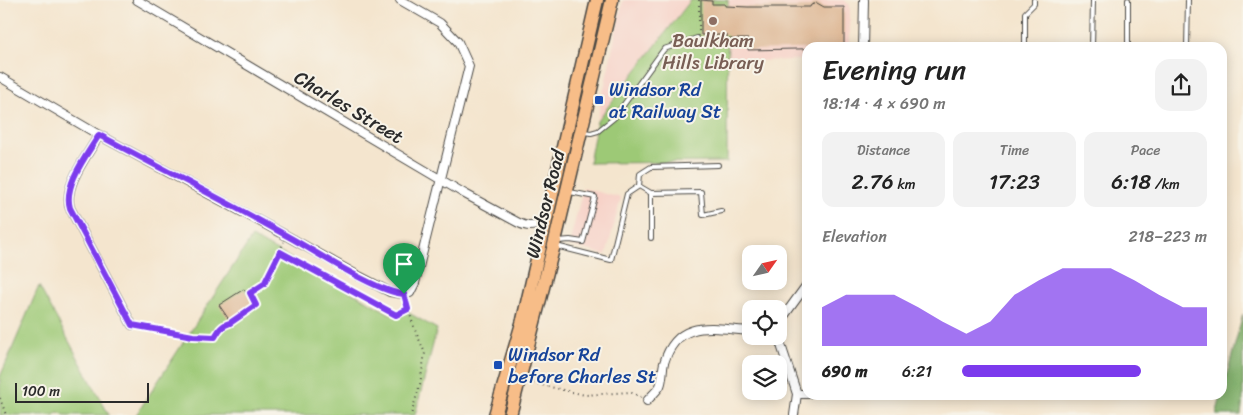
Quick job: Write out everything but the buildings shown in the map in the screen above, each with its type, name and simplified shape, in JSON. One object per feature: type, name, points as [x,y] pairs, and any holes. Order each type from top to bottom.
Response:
[{"type":"main road","name":"Windsor Road","points":[[495,415],[523,320],[597,0]]},
{"type":"main road","name":"Windsor Road","points":[[510,415],[568,191],[612,0]]},
{"type":"street","name":"Charles Street","points":[[137,0],[440,183],[525,226],[540,224],[547,216]]},
{"type":"street","points":[[0,78],[99,135],[390,292],[410,293],[415,283],[469,66],[458,42],[440,23],[400,0]]},
{"type":"street","points":[[863,42],[864,0]]},
{"type":"street","points":[[99,135],[73,181],[67,199],[132,325]]},
{"type":"street","points":[[787,312],[802,291]]},
{"type":"street","points":[[647,401],[660,385],[665,362],[675,339],[689,330],[701,328],[742,330]]},
{"type":"street","points":[[781,345],[797,394],[794,415]]},
{"type":"street","points":[[797,394],[802,394]]},
{"type":"lane","points":[[1025,42],[1025,13],[1034,4],[1034,0]]},
{"type":"lane","points":[[1092,42],[1093,0]]},
{"type":"lane","points":[[1128,0],[1128,42]]},
{"type":"lane","points":[[1187,42],[1188,0]]},
{"type":"lane","points":[[582,132],[591,133],[598,130],[614,118],[664,49],[697,38]]},
{"type":"lane","points":[[639,186],[640,174],[651,168],[718,165]]},
{"type":"lane","points":[[555,243],[610,260],[627,194],[639,186]]},
{"type":"lane","points":[[639,186],[651,193],[702,192],[703,215],[721,212]]},
{"type":"lane","points":[[555,243],[570,240],[583,242],[595,197],[568,191]]},
{"type":"lane","points":[[651,193],[651,238]]},
{"type":"path","points":[[697,38],[699,36],[699,0]]},
{"type":"path","points":[[132,325],[193,336],[215,337],[220,328],[256,305],[249,293],[264,284],[287,236]]},
{"type":"path","points":[[280,252],[396,315],[408,309]]},
{"type":"path","points":[[404,294],[425,353],[420,384],[411,415]]},
{"type":"path","points":[[533,383],[586,394],[630,392],[647,401]]},
{"type":"path","points":[[0,398],[6,415]]},
{"type":"shaded area","points":[[623,0],[691,0],[597,121]]},
{"type":"shaded area","points":[[728,0],[844,0],[850,5],[850,42],[802,42],[802,60],[727,61]]},
{"type":"shaded area","points":[[583,188],[621,198],[606,255],[569,245]]},
{"type":"green space","points":[[691,0],[728,0],[727,162],[589,163],[597,121]]},
{"type":"green space","points":[[252,237],[396,317],[407,312],[437,329],[415,415],[136,415]]},
{"type":"green space","points":[[39,286],[109,415],[65,415],[58,412],[54,415],[0,415],[0,377]]},
{"type":"green space","points":[[1243,314],[1243,399],[1241,415],[1216,415],[1220,400],[1227,400],[1227,374]]},
{"type":"place","name":"Baulkham Hills Library","points":[[713,21]]},
{"type":"place","name":"Windsor Rd at Railway St","points":[[599,100]]},
{"type":"place","name":"Windsor Rd before Charles St","points":[[498,365]]},
{"type":"route","points":[[99,135],[359,276],[390,292],[404,294],[408,309],[396,315],[280,252],[270,268],[264,284],[250,293],[256,305],[220,328],[215,337],[193,336],[132,325],[70,208],[67,199],[69,190],[99,135]]}]
